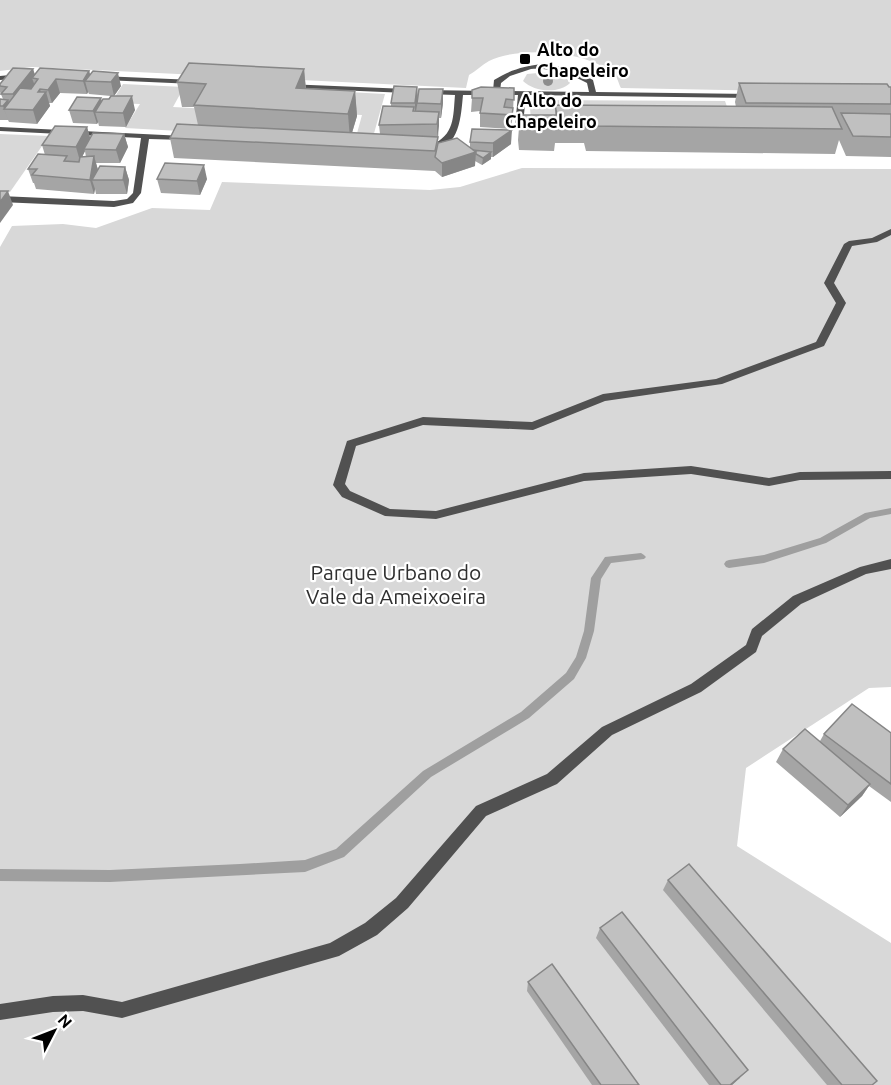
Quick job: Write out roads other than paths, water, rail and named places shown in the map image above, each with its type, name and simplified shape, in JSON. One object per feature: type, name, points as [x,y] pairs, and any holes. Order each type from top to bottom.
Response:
[{"type":"street","points":[[496,94],[496,82],[509,72],[531,66],[553,67],[575,73],[590,82],[592,94]]},
{"type":"street","points":[[0,78],[31,76]]},
{"type":"street","points":[[90,78],[209,83]]},
{"type":"street","points":[[280,86],[411,92]]},
{"type":"street","points":[[423,92],[766,96]]},
{"type":"street","points":[[425,150],[444,144],[453,136],[459,93]]},
{"type":"street","points":[[522,94],[519,126],[531,126]]},
{"type":"street","points":[[0,129],[192,139]]},
{"type":"street","points":[[0,199],[114,204],[130,201],[137,193],[145,136]]},
{"type":"street","points":[[891,232],[874,240],[849,244],[829,283],[841,303],[820,344],[718,382],[603,398],[533,426],[423,422],[351,444],[339,485],[346,494],[388,513],[436,515],[584,477],[691,470],[769,482],[800,476],[891,475]]},
{"type":"street","points":[[0,1012],[53,1004],[83,1003],[122,1010],[333,950],[371,929],[402,903],[481,812],[552,779],[607,731],[696,687],[751,648],[757,633],[797,600],[864,570],[891,564]]},
{"type":"waterway","points":[[729,564],[764,559],[823,541],[868,515],[891,511]]},
{"type":"waterway","points":[[0,875],[110,876],[305,866],[340,853],[427,774],[525,715],[570,676],[581,658],[589,631],[596,578],[608,560],[641,557]]},
{"type":"place","name":"Alto do Chapeleiro","points":[[525,59]]},
{"type":"district","name":"Alto do Chapeleiro","points":[[551,110]]},
{"type":"park label","name":"Parque Urbano do Vale da Ameixoeira","points":[[396,584]]}]
